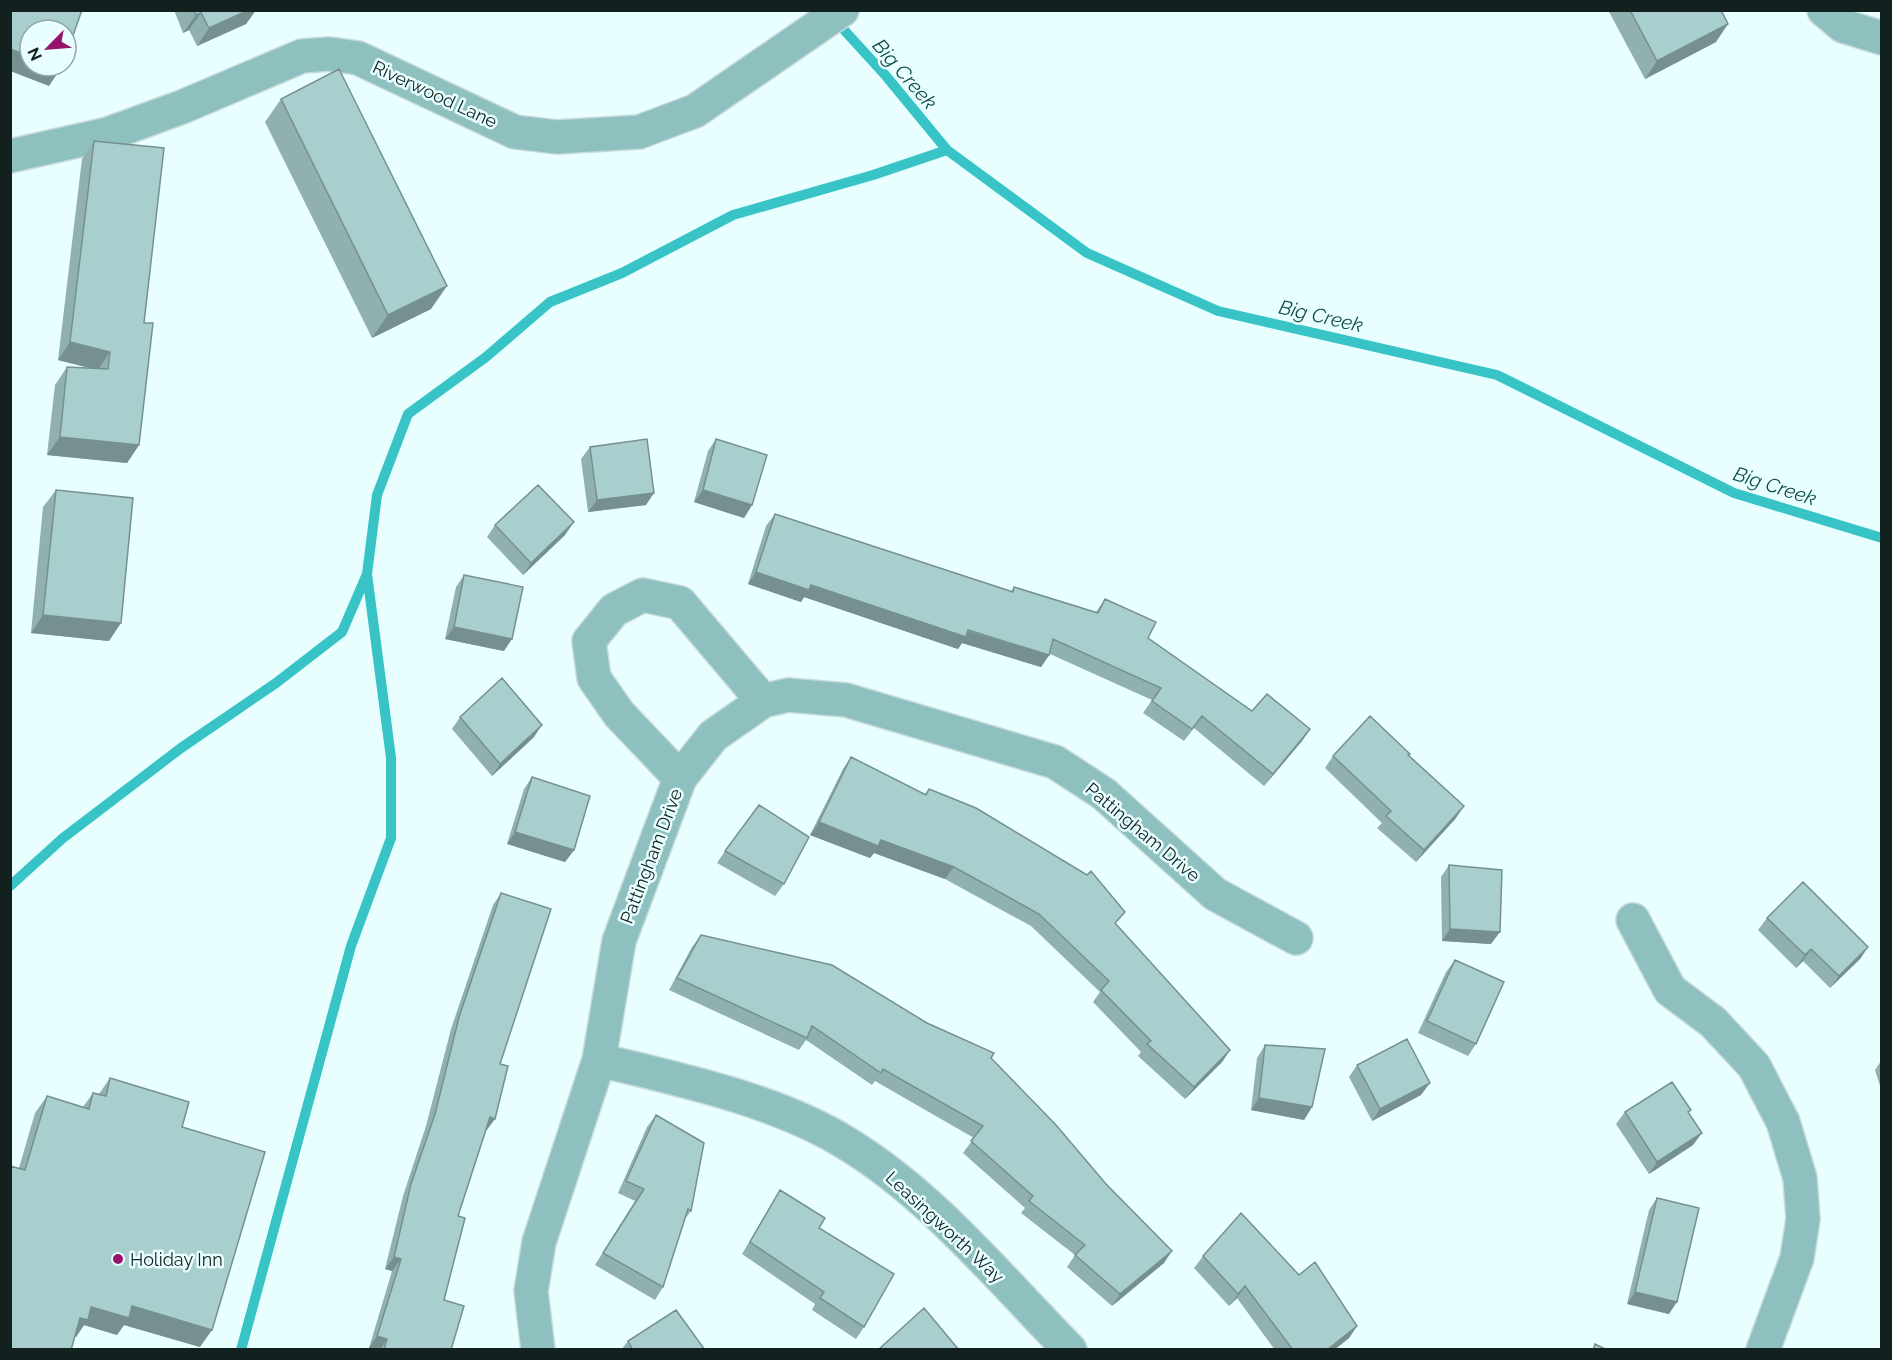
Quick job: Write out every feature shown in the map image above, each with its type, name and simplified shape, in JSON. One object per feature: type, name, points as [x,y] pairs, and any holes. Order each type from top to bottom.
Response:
[{"type":"street","name":"Riverwood Lane","points":[[10,156],[108,134],[183,107],[302,56],[330,54],[358,58],[515,132],[557,138],[639,132],[695,111],[755,72],[842,10]]},
{"type":"street","points":[[1824,10],[1843,26],[1881,38]]},
{"type":"street","points":[[680,777],[618,714],[594,678],[590,641],[614,610],[643,595],[680,603],[763,701]]},
{"type":"street","name":"Pattingham Drive","points":[[538,1350],[531,1291],[539,1242],[600,1060],[619,941],[680,777],[713,736],[763,701],[788,695],[846,700],[1054,762],[1104,795],[1215,894],[1296,938]]},
{"type":"street","points":[[1633,920],[1671,990],[1713,1022],[1754,1066],[1783,1122],[1800,1178],[1803,1218],[1797,1258],[1763,1350]]},
{"type":"street","name":"Leasingworth Way","points":[[600,1060],[798,1118],[845,1142],[883,1168],[926,1203],[1070,1350]]},
{"type":"building","points":[[11,10],[82,10],[78,21],[78,18],[18,18],[18,52],[10,49]]},
{"type":"building","points":[[194,10],[249,10],[209,28],[201,13],[196,15]]},
{"type":"building","points":[[1630,10],[1721,10],[1728,24],[1657,61]]},
{"type":"building","points":[[339,69],[447,286],[388,315],[281,99]]},
{"type":"building","points":[[94,141],[164,148],[144,323],[153,323],[139,445],[60,437],[67,367],[108,369],[110,352],[70,342]]},
{"type":"building","points":[[647,439],[654,493],[597,500],[590,447]]},
{"type":"building","points":[[716,439],[767,455],[752,505],[703,490]]},
{"type":"building","points":[[538,485],[574,522],[531,563],[495,525]]},
{"type":"building","points":[[56,490],[133,498],[121,623],[43,615]]},
{"type":"building","points":[[775,514],[1013,592],[1014,587],[1098,613],[1105,599],[1156,622],[1148,638],[1252,711],[1267,694],[1310,729],[1273,774],[1202,716],[1192,729],[1152,701],[1161,688],[1053,639],[1049,655],[968,630],[966,637],[811,585],[809,590],[756,572]]},
{"type":"building","points":[[464,575],[523,587],[512,639],[454,627]]},
{"type":"building","points":[[502,678],[542,725],[500,764],[460,717]]},
{"type":"building","points":[[1370,716],[1410,754],[1408,755],[1464,806],[1424,850],[1386,816],[1391,811],[1333,756]]},
{"type":"building","points":[[851,757],[926,795],[929,789],[976,808],[1087,875],[1091,871],[1125,912],[1115,923],[1230,1050],[1194,1087],[1147,1044],[1151,1041],[1101,990],[1109,981],[1039,914],[954,867],[881,840],[878,846],[819,822]]},
{"type":"building","points":[[532,777],[590,796],[574,850],[515,832]]},
{"type":"building","points":[[759,805],[809,837],[784,884],[725,851]]},
{"type":"building","points":[[1449,865],[1502,870],[1500,932],[1450,929]]},
{"type":"building","points":[[1803,882],[1868,947],[1839,976],[1811,949],[1805,955],[1767,918]]},
{"type":"building","points":[[501,893],[551,909],[500,1064],[508,1066],[495,1119],[490,1117],[458,1216],[465,1218],[444,1300],[464,1306],[451,1350],[384,1350],[387,1339],[377,1336],[401,1259],[394,1257],[411,1184],[435,1114],[459,1017]]},
{"type":"building","points":[[701,935],[832,965],[927,1023],[994,1053],[991,1058],[1056,1125],[1106,1184],[1172,1251],[1120,1294],[1075,1255],[1085,1245],[1029,1201],[1033,1196],[971,1141],[983,1126],[883,1069],[881,1073],[812,1026],[807,1038],[677,978]]},
{"type":"building","points":[[1455,960],[1504,982],[1476,1044],[1427,1021]]},
{"type":"building","points":[[1407,1039],[1430,1083],[1380,1109],[1357,1065]]},
{"type":"building","points":[[1265,1045],[1325,1049],[1312,1107],[1259,1098]]},
{"type":"building","name":"Holiday Inn","points":[[110,1078],[189,1102],[182,1127],[265,1152],[212,1330],[132,1306],[129,1318],[91,1307],[88,1320],[80,1318],[71,1350],[10,1350],[10,1166],[25,1170],[47,1096],[89,1109],[93,1093],[106,1096]]},
{"type":"building","points":[[1672,1082],[1691,1110],[1688,1112],[1702,1133],[1657,1162],[1625,1112]]},
{"type":"building","points":[[656,1115],[704,1143],[691,1211],[688,1209],[663,1287],[603,1253],[644,1189],[626,1181]]},
{"type":"building","points":[[780,1190],[825,1218],[819,1228],[894,1274],[864,1327],[820,1298],[824,1292],[750,1242]]},
{"type":"building","points":[[1657,1198],[1699,1208],[1677,1302],[1635,1292]]},
{"type":"building","points":[[1241,1213],[1299,1275],[1315,1262],[1357,1326],[1327,1350],[1293,1350],[1245,1286],[1238,1294],[1203,1256]]},
{"type":"building","points":[[924,1308],[959,1350],[879,1349]]},
{"type":"building","points":[[676,1310],[705,1350],[633,1350],[628,1341]]},
{"type":"building","points":[[1595,1344],[1607,1350],[1593,1350]]},
{"type":"waterway","name":"Big Creek","points":[[835,20],[886,76],[947,150],[1087,253],[1218,311],[1497,375],[1734,493],[1882,538]]},
{"type":"waterway","points":[[241,1350],[351,946],[391,838],[391,758],[367,574],[377,495],[408,414],[486,357],[550,302],[622,273],[733,215],[873,175],[947,150]]},
{"type":"waterway","points":[[10,886],[63,838],[181,748],[276,683],[342,632],[367,574]]},
{"type":"place","name":"Holiday Inn","points":[[118,1259]]}]
